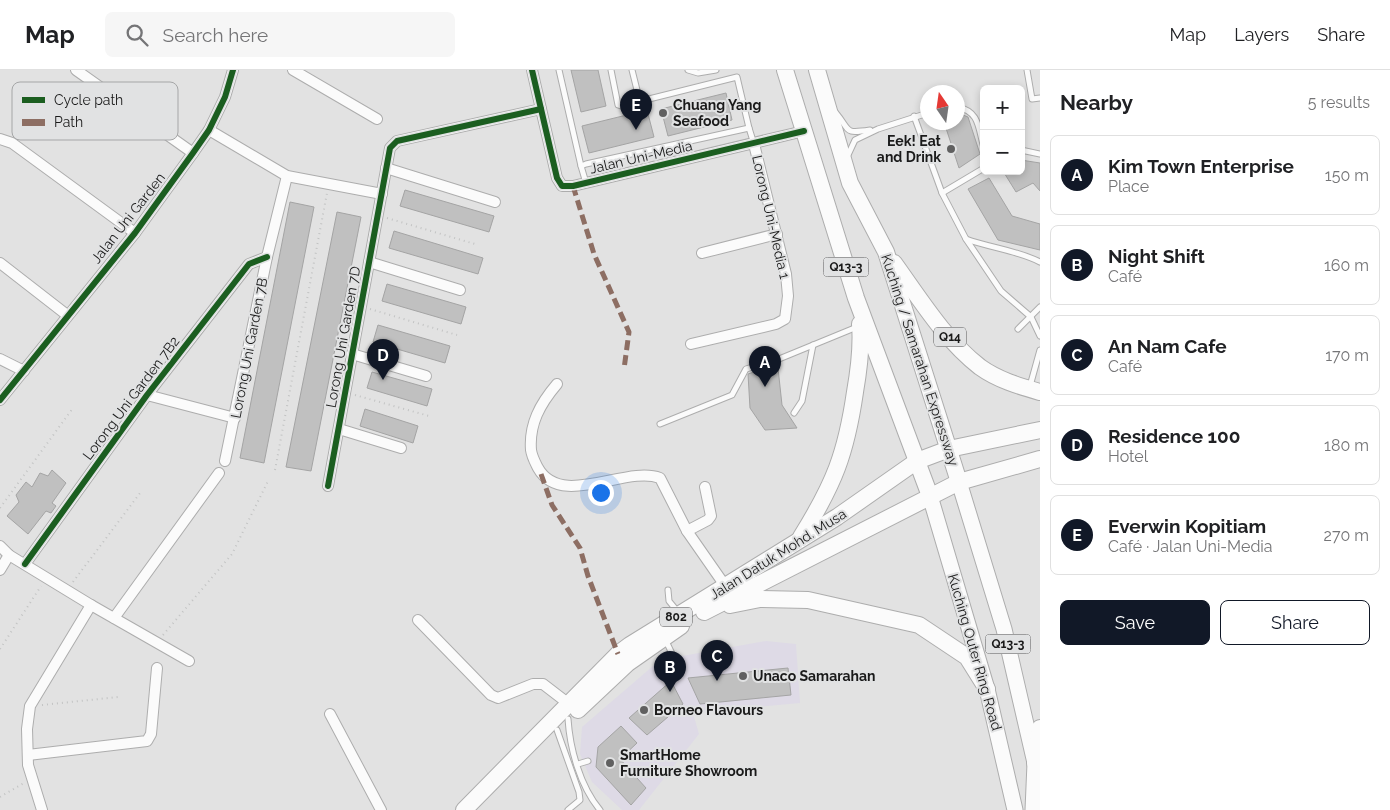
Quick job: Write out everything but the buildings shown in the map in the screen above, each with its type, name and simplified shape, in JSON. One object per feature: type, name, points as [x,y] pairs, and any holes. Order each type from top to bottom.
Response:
[{"type":"highway","name":"Q13-3","points":[[786,70],[856,298],[930,496]]},
{"type":"highway","name":"Kuching / Samarahan Expressway","points":[[817,70],[850,183],[886,252],[959,482]]},
{"type":"highway","name":"Q14","points":[[886,252],[943,330],[980,366],[1002,379],[1035,391]]},
{"type":"highway","points":[[800,539],[824,500],[846,444],[862,352],[856,298]]},
{"type":"highway","name":"Jalan Datuk Mohd. Musa","points":[[480,810],[565,718],[618,654],[837,517],[917,461],[949,449],[1040,430]]},
{"type":"highway","name":"Jalan Datuk Mohd. Musa","points":[[464,810],[628,663],[664,637],[708,610],[959,482],[1040,460]]},
{"type":"highway","points":[[708,610],[760,599],[808,600],[902,620],[919,626],[967,657],[987,689]]},
{"type":"highway","points":[[1035,763],[1040,728]]},
{"type":"main road","name":"Q13-3","points":[[959,482],[1004,629],[1035,763],[1033,810]]},
{"type":"main road","name":"Kuching Outer Ring Road","points":[[930,496],[987,689],[1016,810]]},
{"type":"street","points":[[76,70],[93,82]]},
{"type":"street","name":"Jalan Uni Garden","points":[[0,400],[135,233],[193,153],[209,130],[225,97],[233,70]]},
{"type":"street","points":[[293,70],[377,119]]},
{"type":"street","name":"Jalan Uni-Media","points":[[532,70],[559,183],[567,187],[804,131]]},
{"type":"street","name":"Lorong Uni Garden 7D","points":[[328,486],[390,148],[397,141],[541,109]]},
{"type":"street","points":[[209,130],[287,176],[382,194]]},
{"type":"street","points":[[0,140],[12,143],[135,233]]},
{"type":"street","points":[[175,140],[193,153]]},
{"type":"street","name":"Lorong Uni-Media 1","points":[[691,344],[776,324],[785,319],[788,296],[786,274],[754,144]]},
{"type":"street","points":[[386,168],[495,202]]},
{"type":"street","name":"Lorong Uni Garden 7B","points":[[225,461],[267,258],[287,176]]},
{"type":"street","points":[[702,253],[777,234]]},
{"type":"street","name":"Lorong Uni Garden 7B2","points":[[25,564],[147,395],[248,264],[267,258]]},
{"type":"street","points":[[0,262],[67,315]]},
{"type":"street","points":[[368,262],[460,290]]},
{"type":"street","points":[[352,354],[426,376]]},
{"type":"street","points":[[0,359],[24,371]]},
{"type":"street","points":[[557,384],[546,396],[534,418],[531,452],[541,474],[547,480],[562,486],[654,475],[660,478],[665,484],[687,531],[726,587]]},
{"type":"street","points":[[147,395],[235,418]]},
{"type":"street","points":[[339,429],[401,448]]},
{"type":"street","points":[[114,618],[219,473]]},
{"type":"street","points":[[687,531],[708,520],[711,516],[705,487]]},
{"type":"street","points":[[0,546],[9,555],[90,605],[189,661]]},
{"type":"street","points":[[0,570],[9,555]]},
{"type":"street","points":[[42,810],[32,778],[28,755],[27,729],[30,706],[90,605]]},
{"type":"street","points":[[418,620],[492,695],[498,698],[510,695],[533,684],[543,684],[565,718]]},
{"type":"street","points":[[28,755],[146,742],[151,734],[157,668]]},
{"type":"street","points":[[330,714],[381,810]]},
{"type":"lane","points":[[559,70],[586,183]]},
{"type":"lane","points":[[611,70],[618,104],[621,106],[737,78]]},
{"type":"lane","points":[[632,70],[640,102]]},
{"type":"lane","points":[[688,70],[698,73],[716,70]]},
{"type":"lane","points":[[734,70],[754,144]]},
{"type":"lane","points":[[1026,70],[1032,100],[1040,98]]},
{"type":"lane","points":[[965,108],[974,114],[980,134]]},
{"type":"lane","points":[[830,110],[835,112],[844,128],[849,131],[878,129]]},
{"type":"lane","points":[[850,183],[848,156],[851,145],[855,140],[878,129],[920,114]]},
{"type":"lane","points":[[914,116],[942,192],[966,239],[1000,291],[1031,316],[1040,336]]},
{"type":"lane","points":[[581,166],[749,128]]},
{"type":"lane","points":[[1025,151],[1040,154]]},
{"type":"lane","points":[[942,192],[980,170]]},
{"type":"lane","points":[[966,239],[987,247],[1008,250],[1040,262]]},
{"type":"lane","points":[[1018,329],[1040,307]]},
{"type":"lane","points":[[660,424],[732,395],[746,369],[814,345],[860,325]]},
{"type":"lane","points":[[794,414],[802,402],[814,345]]},
{"type":"lane","points":[[1035,391],[1040,350]]},
{"type":"lane","points":[[668,590],[669,601],[680,615]]},
{"type":"lane","points":[[664,637],[677,664]]},
{"type":"lane","points":[[565,718],[588,795],[600,810]]},
{"type":"lane","points":[[565,718],[580,800],[568,810]]},
{"type":"lane","points":[[578,764],[588,762]]},
{"type":"path","points":[[275,470],[329,184]]},
{"type":"path","points":[[378,216],[475,244]]},
{"type":"path","points":[[360,307],[457,336]]},
{"type":"path","points":[[345,392],[429,416]]},
{"type":"path","points":[[0,508],[73,408]]},
{"type":"path","points":[[157,642],[232,554],[269,479]]},
{"type":"path","points":[[67,590],[140,493]]},
{"type":"path","points":[[0,649],[47,578]]},
{"type":"path","points":[[30,706],[118,697]]},
{"type":"path","points":[[0,797],[32,778]]},
{"type":"shaded area","points":[[766,641],[796,644],[800,703],[693,713],[699,734],[639,810],[622,810],[592,782],[580,754],[582,727],[660,660]]},
{"type":"marked path","points":[[573,186],[594,254],[629,332],[624,369]]},
{"type":"marked path","points":[[541,474],[552,505],[580,548],[588,576],[618,654]]},
{"type":"cycle path","points":[[0,400],[135,233],[193,153],[209,130],[225,97],[233,70]]},
{"type":"cycle path","points":[[532,70],[557,178],[562,186],[573,186],[804,131]]},
{"type":"cycle path","points":[[328,486],[390,148],[397,141],[541,109]]},
{"type":"cycle path","points":[[25,564],[147,395],[249,264],[267,257]]},
{"type":"place","name":"Chuang Yang Seafood","points":[[663,113]]},
{"type":"place","name":"Everwin Kopitiam","points":[[636,130]]},
{"type":"place","name":"Eek! Eat and Drink","points":[[951,149]]},
{"type":"place","name":"Residence 100","points":[[383,380]]},
{"type":"place","name":"Kim Town Enterprise","points":[[765,387]]},
{"type":"place","name":"Unaco Samarahan","points":[[743,676]]},
{"type":"place","name":"An Nam Cafe","points":[[717,681]]},
{"type":"place","name":"Night Shift","points":[[670,692]]},
{"type":"place","name":"Borneo Flavours","points":[[644,710]]},
{"type":"place","name":"SmartHome Furniture Showroom","points":[[610,763]]}]
